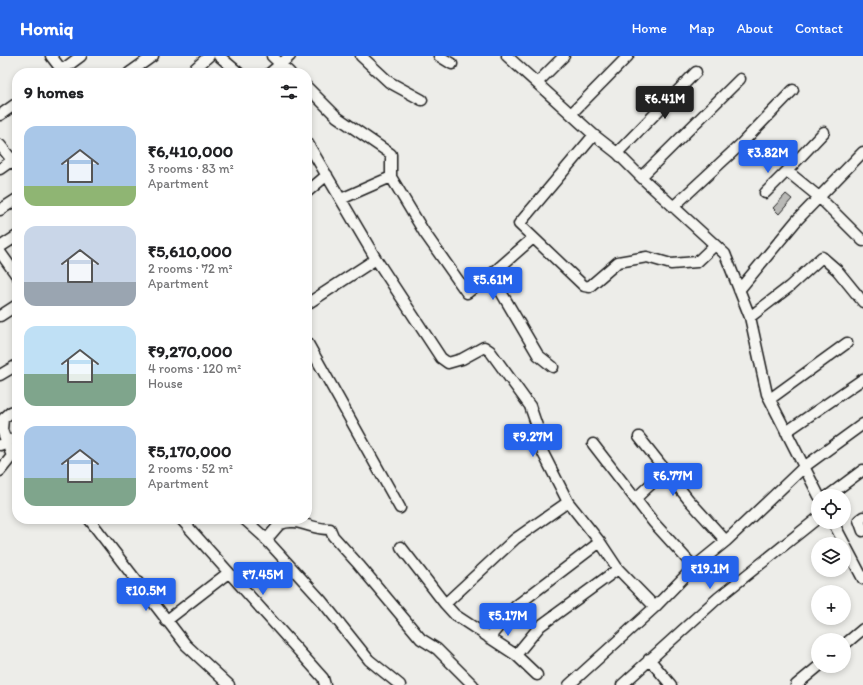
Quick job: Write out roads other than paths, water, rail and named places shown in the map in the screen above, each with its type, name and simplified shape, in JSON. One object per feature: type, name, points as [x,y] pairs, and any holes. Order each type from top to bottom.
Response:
[{"type":"street","points":[[51,56],[59,68]]},
{"type":"street","points":[[67,68],[81,56]]},
{"type":"street","points":[[136,68],[153,56]]},
{"type":"street","points":[[196,68],[209,56]]},
{"type":"street","points":[[219,56],[233,68]]},
{"type":"street","points":[[272,56],[284,68]]},
{"type":"street","points":[[277,68],[290,56]]},
{"type":"street","points":[[361,56],[389,82],[422,100]]},
{"type":"street","points":[[439,56],[452,64]]},
{"type":"street","points":[[537,83],[564,56]]},
{"type":"street","points":[[571,114],[628,56]]},
{"type":"street","points":[[510,57],[594,135],[617,153],[640,177],[725,254],[750,316],[770,399],[816,489]]},
{"type":"street","points":[[617,153],[696,72]]},
{"type":"street","points":[[640,177],[740,79]]},
{"type":"street","points":[[674,207],[740,145],[793,90]]},
{"type":"street","points":[[312,92],[337,117],[391,154],[391,177],[424,232],[466,293],[493,273],[533,238]]},
{"type":"street","points":[[0,115],[12,106]]},
{"type":"street","points":[[765,193],[824,132]]},
{"type":"street","points":[[594,135],[519,224],[584,286],[589,287],[618,262],[647,257],[671,264],[697,262],[715,245]]},
{"type":"street","points":[[0,145],[12,157]]},
{"type":"street","points":[[312,150],[376,259],[441,358],[448,363],[462,359],[484,347],[490,351],[530,406],[538,429],[543,453],[568,502],[600,542],[618,569],[655,608]]},
{"type":"street","points":[[739,290],[796,220],[863,152]]},
{"type":"street","points":[[0,169],[12,163]]},
{"type":"street","points":[[786,171],[819,197],[863,241]]},
{"type":"street","points":[[312,188],[327,175]]},
{"type":"street","points":[[341,199],[391,177]]},
{"type":"street","points":[[0,210],[12,202]]},
{"type":"street","points":[[0,247],[12,239]]},
{"type":"street","points":[[0,252],[12,269]]},
{"type":"street","points":[[750,316],[789,288],[822,257],[837,270],[863,302]]},
{"type":"street","points":[[312,301],[376,259]]},
{"type":"street","points":[[493,273],[494,280],[507,304],[538,355],[553,367]]},
{"type":"street","points":[[0,316],[12,308]]},
{"type":"street","points":[[770,399],[847,343]]},
{"type":"street","points":[[312,351],[400,508]]},
{"type":"street","points":[[0,375],[12,368]]},
{"type":"street","points":[[786,432],[863,379]]},
{"type":"street","points":[[0,471],[12,456],[4,443],[2,430],[3,419],[12,412]]},
{"type":"street","points":[[569,685],[655,608],[694,567],[726,541],[804,467],[863,424]]},
{"type":"street","points":[[639,437],[665,471],[726,541]]},
{"type":"street","points":[[593,444],[659,529],[694,567]]},
{"type":"street","points":[[837,489],[863,470]]},
{"type":"street","points":[[635,499],[665,471]]},
{"type":"street","points":[[445,604],[515,538],[568,502]]},
{"type":"street","points":[[863,517],[859,520],[863,531]]},
{"type":"street","points":[[93,524],[186,645],[229,685]]},
{"type":"street","points":[[185,524],[323,678],[325,685]]},
{"type":"street","points":[[249,524],[266,540],[321,600],[369,660],[400,685]]},
{"type":"street","points":[[266,540],[279,524]]},
{"type":"street","points":[[302,524],[330,530],[333,536],[421,639],[437,649],[473,685]]},
{"type":"street","points":[[622,685],[648,659],[718,598],[811,524]]},
{"type":"street","points":[[837,529],[863,579]]},
{"type":"street","points":[[489,638],[516,606],[600,542]]},
{"type":"street","points":[[401,546],[454,615],[516,655],[537,674]]},
{"type":"street","points":[[516,655],[540,626],[618,569]]},
{"type":"street","points":[[166,621],[228,573]]},
{"type":"street","points":[[851,639],[863,629]]},
{"type":"street","points":[[648,659],[671,685]]},
{"type":"street","points":[[796,685],[811,673]]}]
